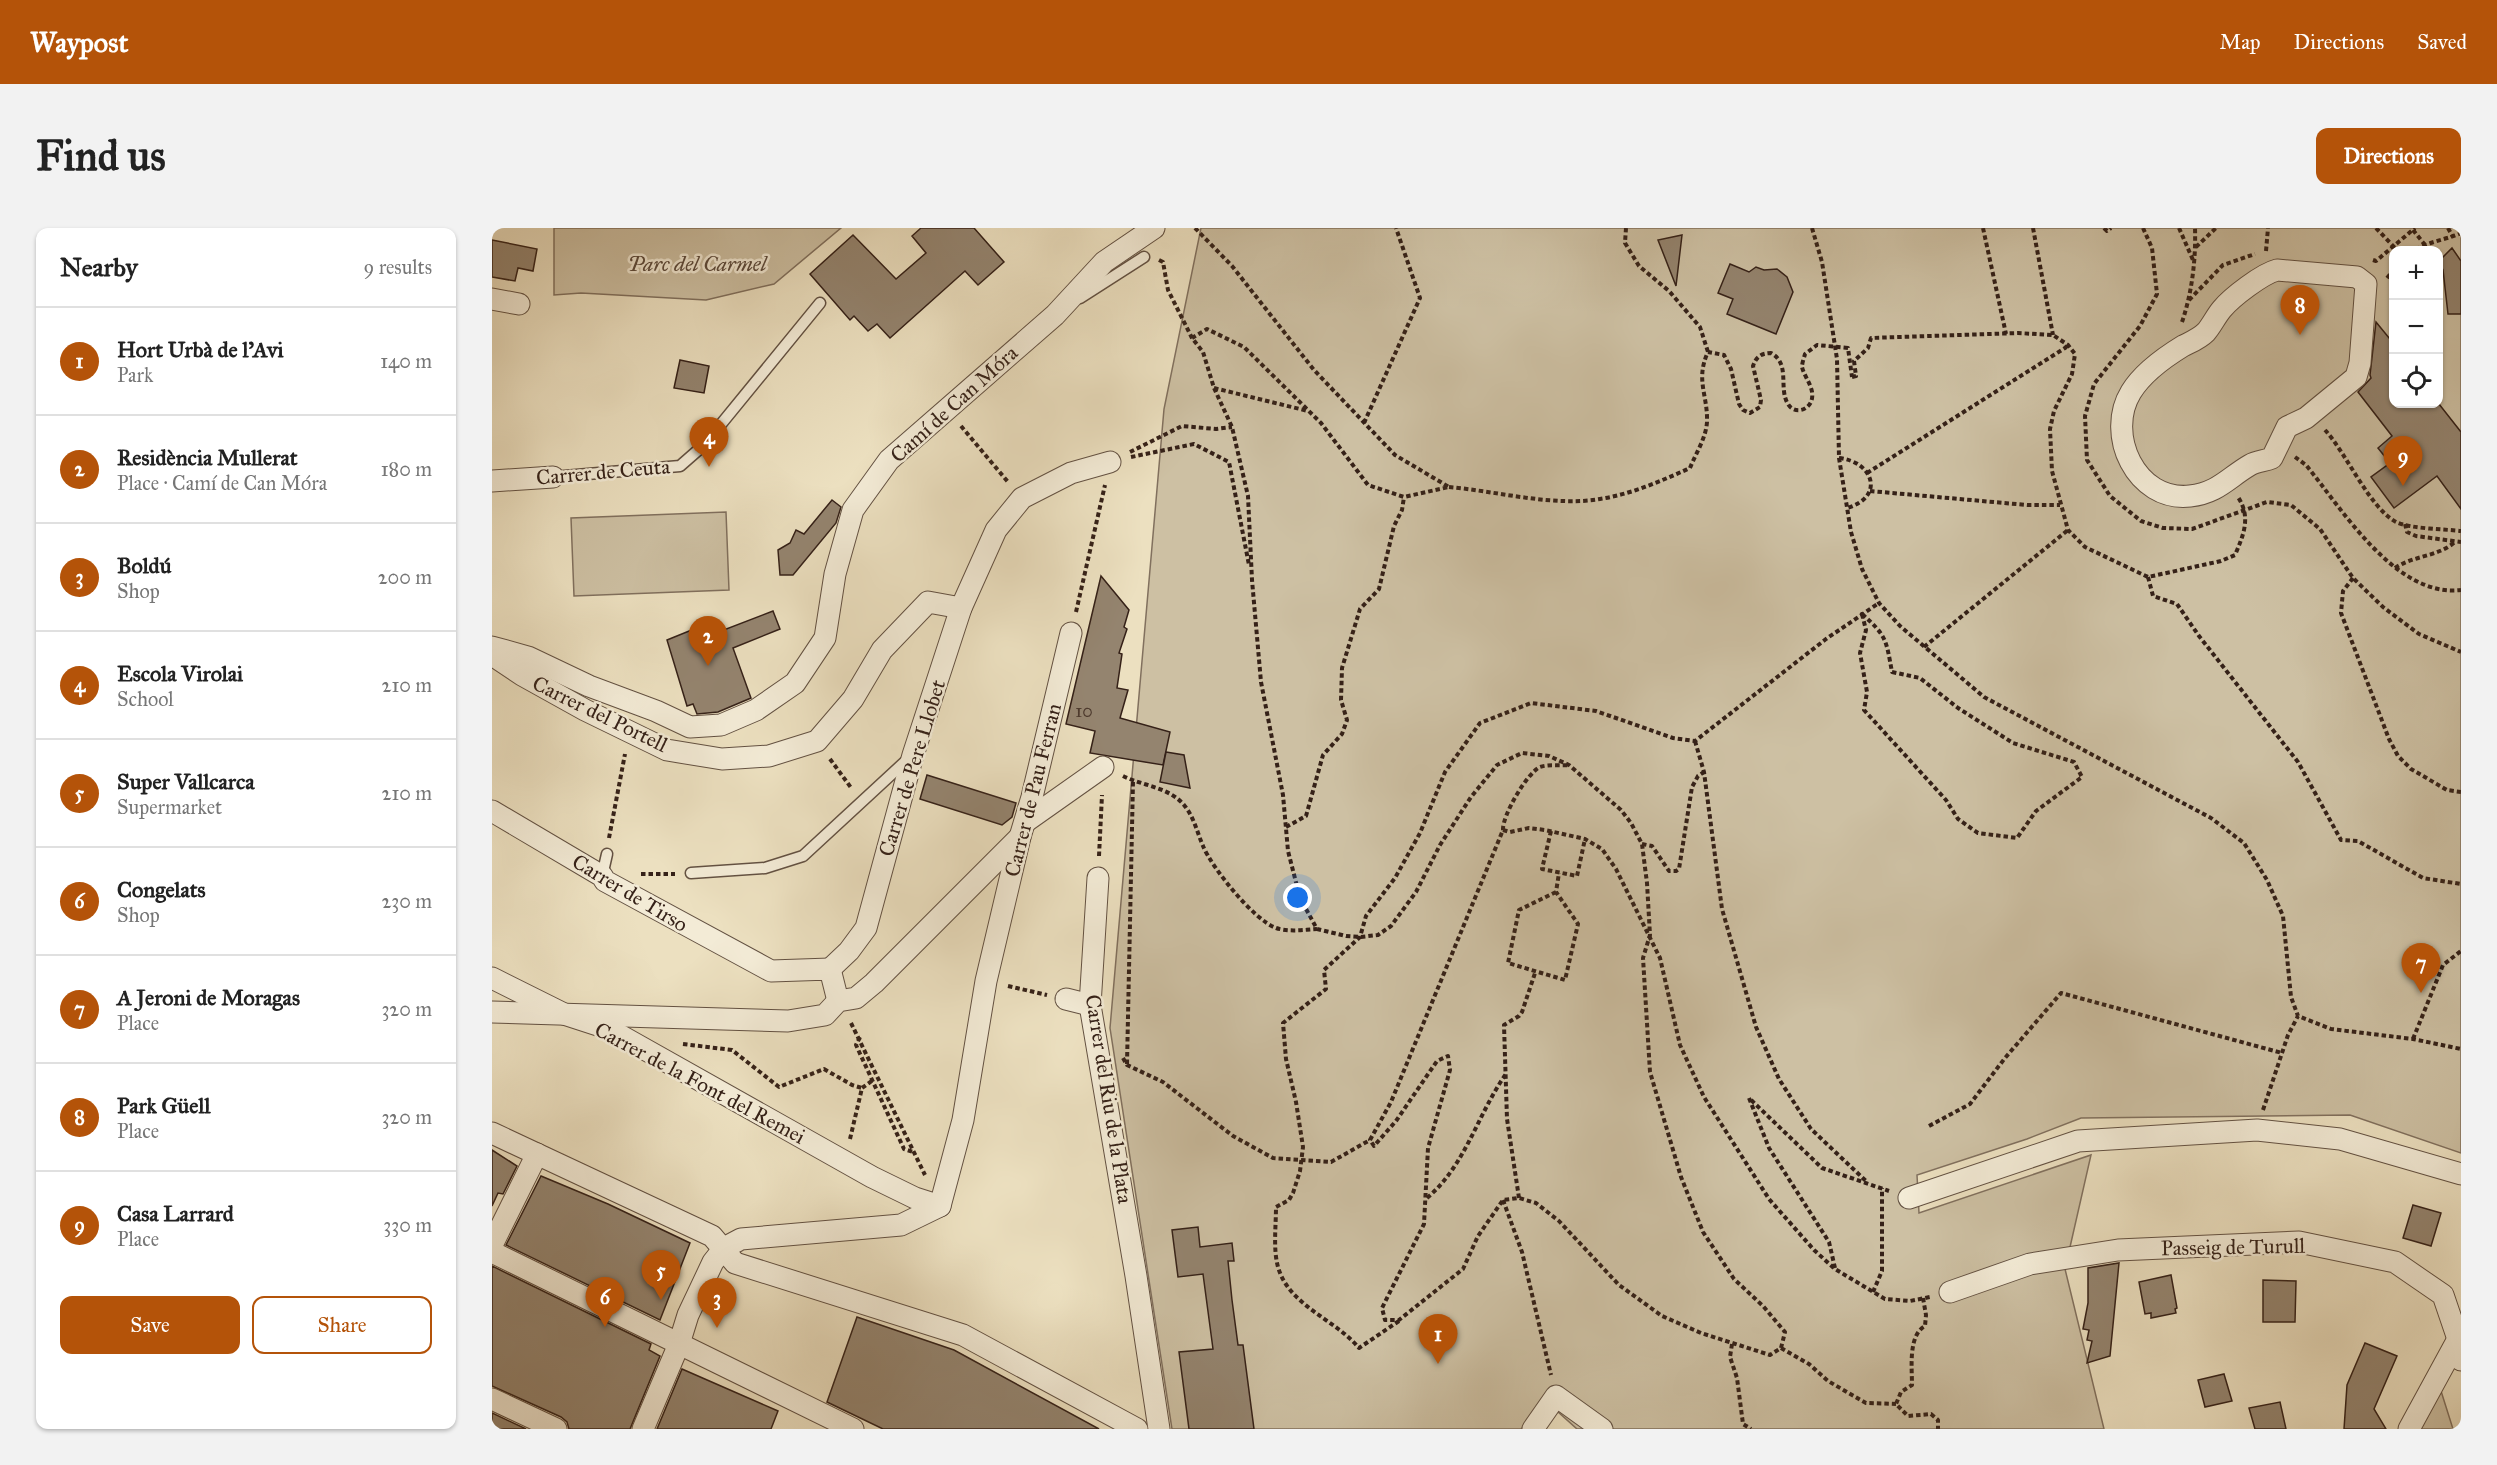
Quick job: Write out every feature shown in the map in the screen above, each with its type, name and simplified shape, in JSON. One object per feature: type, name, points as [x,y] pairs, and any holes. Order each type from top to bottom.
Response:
[{"type":"street","name":"Camí de Can Móra","points":[[492,647],[528,657],[589,686],[656,711],[690,727],[721,725],[756,710],[795,683],[825,638],[835,574],[854,510],[889,460],[1055,315],[1104,262],[1154,228]]},
{"type":"street","points":[[2277,270],[2357,277],[2366,284],[2360,363],[2356,377],[2314,422],[2288,427],[2272,458],[2251,465],[2219,488],[2189,496],[2162,491],[2144,480],[2129,461],[2122,436],[2123,408],[2133,389],[2165,358],[2205,332],[2223,308],[2253,283],[2277,270]]},
{"type":"street","points":[[492,299],[519,304]]},
{"type":"street","points":[[817,741],[853,699],[882,650],[928,602],[961,608],[996,530],[1022,498],[1071,473],[1110,462]]},
{"type":"street","name":"Carrer de Ceuta","points":[[492,481],[553,477]]},
{"type":"street","name":"Carrer de Pere Llobet","points":[[830,969],[849,951],[866,928],[912,755],[961,608]]},
{"type":"street","name":"Carrer de Pau Ferran","points":[[940,1206],[963,1120],[986,981],[1071,633]]},
{"type":"street","name":"Carrer del Portell","points":[[492,655],[626,737],[668,750],[722,759],[770,756],[817,741]]},
{"type":"street","points":[[492,1012],[788,1021],[825,1016],[838,1001],[855,998],[874,983],[1022,830],[1104,766]]},
{"type":"street","name":"Carrer de Tirso","points":[[492,811],[602,876],[605,881],[771,971],[830,969]]},
{"type":"street","name":"Carrer del Riu de la Plata","points":[[1098,878],[1090,1005],[1134,1264],[1159,1429]]},
{"type":"street","points":[[830,969],[838,1001]]},
{"type":"street","name":"Carrer de la Font del Remei","points":[[492,978],[564,1014],[607,1028],[872,1177],[915,1198],[940,1206]]},
{"type":"street","points":[[1066,999],[1090,1005]]},
{"type":"street","points":[[1908,1198],[2078,1141],[2256,1130],[2340,1139],[2461,1174]]},
{"type":"street","points":[[492,1132],[712,1236],[735,1263],[963,1335],[1116,1424],[1137,1429]]},
{"type":"street","points":[[492,1245],[537,1154]]},
{"type":"street","points":[[643,1429],[679,1344],[693,1302],[713,1262],[724,1248],[741,1239],[901,1225],[940,1206]]},
{"type":"street","name":"Passeig de Turull","points":[[1950,1292],[2030,1264],[2118,1250],[2299,1242],[2395,1262],[2443,1295],[2459,1350]]},
{"type":"street","points":[[492,1252],[853,1429]]},
{"type":"street","points":[[2409,1429],[2459,1350]]},
{"type":"street","points":[[1533,1429],[1556,1396],[1602,1429]]},
{"type":"street","points":[[492,1399],[556,1429]]},
{"type":"lane","points":[[1055,315],[1144,257]]},
{"type":"lane","name":"Carrer de Ceuta","points":[[553,477],[680,466],[704,445],[820,303]]},
{"type":"lane","points":[[691,873],[765,868],[802,856],[912,755]]},
{"type":"lane","points":[[602,876],[607,854]]},
{"type":"path","points":[[1195,228],[1232,266],[1314,370],[1395,455],[1449,487]]},
{"type":"path","points":[[1364,423],[1420,298],[1396,228]]},
{"type":"path","points":[[1192,338],[1207,330],[1244,348],[1321,423],[1368,485],[1404,496],[1449,487],[1550,500],[1598,500],[1641,490],[1690,468],[1707,422],[1701,375],[1708,352],[1700,327],[1669,291],[1639,267],[1625,243],[1626,228]]},
{"type":"path","points":[[1812,228],[1822,262],[1835,347],[1839,386],[1839,458],[1851,532],[1862,569],[1879,603],[1900,626],[1984,697],[2211,818],[2244,843],[2267,880],[2283,916],[2291,997],[2298,1016],[2282,1053],[2262,1112]]},
{"type":"path","points":[[1984,228],[2006,334]]},
{"type":"path","points":[[2033,228],[2053,335]]},
{"type":"path","points":[[2104,228],[2107,231],[2111,228]]},
{"type":"path","points":[[2180,228],[2193,261]]},
{"type":"path","points":[[2195,228],[2196,247],[2189,300],[2223,265],[2265,251],[2268,228]]},
{"type":"path","points":[[2196,247],[2216,228]]},
{"type":"path","points":[[2376,228],[2392,246]]},
{"type":"path","points":[[2448,228],[2453,237]]},
{"type":"path","points":[[2398,246],[2414,229],[2425,245],[2461,233]]},
{"type":"path","points":[[2372,260],[2376,261],[2389,253]]},
{"type":"path","points":[[1163,262],[1168,290],[1192,338],[1203,352],[1214,388],[1232,427],[1248,496],[1252,580],[1261,682],[1283,795],[1288,851],[1300,898],[1317,929]]},
{"type":"path","points":[[1708,352],[1724,355],[1729,362],[1739,404],[1743,410],[1750,413],[1760,407],[1761,400],[1753,366],[1759,356],[1771,353],[1776,356],[1783,372],[1788,405],[1793,410],[1801,410],[1808,407],[1812,401],[1812,392],[1802,366],[1805,354],[1817,345],[1848,348],[1852,377],[1856,376],[1854,361],[1869,348],[1871,338],[2053,335],[2068,345],[2075,354],[2072,374],[2054,411],[2050,429],[2052,471],[2068,530],[2085,547],[2148,577],[2221,561],[2235,555],[2246,525],[2245,508],[2266,502],[2291,505],[2320,529],[2353,578],[2383,607],[2419,634],[2461,652]]},
{"type":"path","points":[[1868,473],[2068,345]]},
{"type":"path","points":[[1214,388],[1309,411]]},
{"type":"path","points":[[947,410],[1014,489]]},
{"type":"path","points":[[2314,422],[2385,512],[2396,521],[2461,531]]},
{"type":"path","points":[[1110,462],[1182,426],[1216,429],[1232,427]]},
{"type":"path","points":[[1110,462],[1194,444],[1229,462],[1252,580]]},
{"type":"path","points":[[2290,454],[2306,465],[2368,540],[2395,568],[2431,588],[2461,590]]},
{"type":"path","points":[[1839,458],[1858,464],[1868,473],[1871,480],[1870,491],[1865,500],[1847,508]]},
{"type":"path","points":[[1071,633],[1110,462]]},
{"type":"path","points":[[1870,491],[2027,505],[2060,505]]},
{"type":"path","points":[[1286,827],[1306,816],[1323,755],[1342,734],[1345,727],[1347,720],[1341,700],[1342,668],[1360,609],[1379,589],[1394,526],[1402,510],[1404,496]]},
{"type":"path","points":[[2405,524],[2407,532],[2416,536],[2458,542]]},
{"type":"path","points":[[1924,647],[2068,530]]},
{"type":"path","points":[[2395,568],[2406,561],[2446,550],[2458,542]]},
{"type":"path","points":[[2148,577],[2152,596],[2177,604],[2199,636],[2298,762],[2341,840],[2358,841],[2423,878],[2461,884]]},
{"type":"path","points":[[2353,578],[2343,591],[2340,613],[2393,748],[2410,769],[2447,790],[2461,792]]},
{"type":"path","points":[[1098,878],[1104,766],[1133,781],[1170,793],[1183,804],[1192,817],[1204,849],[1231,888],[1266,922],[1277,928],[1291,930],[1317,929],[1360,937],[1378,935],[1391,926],[1416,892],[1440,844],[1471,796],[1497,765],[1522,753],[1536,753],[1569,765],[1622,810],[1642,844],[1650,935],[1643,958],[1650,1072],[1681,1177],[1703,1232],[1734,1279],[1763,1306],[1785,1332],[1781,1348],[1770,1355],[1701,1333],[1662,1316],[1619,1285],[1559,1221],[1536,1203],[1519,1198],[1503,1200],[1478,1236],[1463,1269],[1399,1320],[1359,1348],[1347,1335],[1295,1297],[1283,1281],[1277,1264],[1276,1207],[1289,1200],[1293,1193],[1303,1147],[1286,1059],[1283,1023],[1326,989],[1324,970],[1360,937],[1366,916],[1395,878],[1420,832],[1445,772],[1480,723],[1531,703],[1596,711],[1673,738],[1695,741],[1826,639],[1879,603]]},
{"type":"path","points":[[1862,614],[1881,630],[1886,639],[1892,672],[1920,678],[1958,708],[2013,742],[2074,762],[2082,777],[2036,811],[2017,838],[1978,833],[1958,819],[1946,800],[1864,710],[1867,692],[1860,653],[1866,630],[1862,614]]},
{"type":"path","points":[[607,854],[626,737]]},
{"type":"path","points":[[817,741],[861,802]]},
{"type":"path","points":[[1695,741],[1704,772],[1722,909],[1756,1027],[1779,1079],[1811,1129],[1868,1182],[1822,1168],[1749,1098],[1769,1148],[1829,1242],[1835,1269]]},
{"type":"path","points":[[1133,781],[1127,1065],[1163,1082],[1233,1136],[1273,1158],[1331,1162],[1370,1140],[1390,1102],[1503,830],[1505,819],[1530,774],[1545,766],[1569,765]]},
{"type":"path","points":[[1642,844],[1652,846],[1669,871],[1676,872],[1679,869],[1694,781],[1704,772]]},
{"type":"path","points":[[1503,830],[1510,832],[1529,828],[1551,831],[1585,839],[1602,849],[1650,935],[1660,958],[1680,1045],[1704,1097],[1769,1199],[1814,1250],[1835,1269],[1885,1299],[1910,1301],[1950,1292]]},
{"type":"path","points":[[1551,831],[1542,869],[1576,876],[1585,839]]},
{"type":"path","points":[[631,875],[691,873]]},
{"type":"path","points":[[1556,892],[1520,910],[1508,963],[1565,980],[1578,924],[1556,892],[1559,873]]},
{"type":"path","points":[[2413,1040],[2443,965],[2461,951]]},
{"type":"path","points":[[1519,1198],[1507,1119],[1506,1053],[1502,1030],[1504,1025],[1522,1012],[1536,973]]},
{"type":"path","points":[[986,981],[1066,999]]},
{"type":"path","points":[[1929,1126],[1970,1104],[2005,1058],[2061,993],[2282,1053]]},
{"type":"path","points":[[2298,1016],[2331,1029],[2461,1049]]},
{"type":"path","points":[[851,1023],[860,1037],[914,1152],[904,1149],[856,1045],[860,1037]]},
{"type":"path","points":[[674,1040],[685,1045],[732,1050],[779,1087],[824,1069],[862,1088]]},
{"type":"path","points":[[1370,1140],[1374,1146],[1396,1121],[1437,1060],[1448,1056],[1450,1070],[1428,1148],[1424,1224],[1382,1308],[1385,1320],[1399,1320]]},
{"type":"path","points":[[1427,1199],[1454,1170],[1492,1094],[1506,1074]]},
{"type":"path","points":[[850,1139],[862,1088],[873,1080]]},
{"type":"path","points":[[1873,1292],[1882,1271],[1882,1188]]},
{"type":"path","points":[[1503,1200],[1522,1251],[1556,1396]]},
{"type":"path","points":[[1896,1404],[1901,1392],[1912,1385],[1912,1361],[1916,1336],[1919,1329],[1925,1326],[1923,1298]]},
{"type":"path","points":[[1732,1344],[1730,1357],[1737,1378],[1743,1424],[1751,1429]]},
{"type":"path","points":[[1781,1348],[1809,1364],[1828,1381],[1866,1403],[1896,1404],[1908,1416],[1931,1414],[1938,1420],[1938,1429]]},
{"type":"green space","name":"Parc del Carmel","points":[[554,228],[841,228],[774,284],[706,300],[581,293],[554,295]]},
{"type":"green space","points":[[1201,228],[2461,228],[2461,1153],[2350,1115],[2081,1118],[2027,1139],[1917,1175],[1919,1213],[2091,1155],[2065,1269],[2104,1429],[1577,1429],[1558,1412],[1545,1406],[1521,1429],[1172,1429],[1110,1028],[1164,409]]},
{"type":"green space","points":[[726,512],[729,590],[574,596],[571,518]]},
{"type":"green space","points":[[2441,1391],[2453,1429],[2420,1429]]},
{"type":"building","points":[[921,228],[974,228],[1004,262],[978,285],[965,271],[890,338],[877,324],[868,331],[854,316],[850,320],[810,274],[853,235],[896,279],[926,253],[912,236]]},
{"type":"building","points":[[1682,235],[1676,286],[1658,240]]},
{"type":"building","points":[[492,240],[537,249],[533,271],[518,268],[515,281],[492,277]]},
{"type":"building","points":[[2452,248],[2461,261],[2461,314],[2448,314],[2443,257]]},
{"type":"building","points":[[1730,264],[1749,272],[1756,267],[1764,270],[1777,269],[1787,277],[1793,292],[1776,334],[1727,314],[1733,299],[1718,293]]},
{"type":"building","points":[[2376,322],[2389,338],[2389,408],[2442,408],[2461,432],[2461,509],[2437,476],[2394,508],[2371,477],[2390,463],[2378,448],[2392,436],[2358,392],[2371,378]]},
{"type":"building","points":[[680,360],[709,366],[704,393],[674,388]]},
{"type":"building","points":[[832,500],[841,507],[836,523],[793,575],[780,575],[778,550],[790,543],[796,530],[804,534]]},
{"type":"building","points":[[1101,576],[1129,610],[1124,627],[1127,629],[1119,653],[1122,654],[1117,688],[1128,690],[1120,718],[1170,732],[1163,765],[1090,753],[1095,731],[1066,724]]},
{"type":"building","points":[[773,611],[780,629],[733,648],[751,698],[718,712],[697,714],[693,704],[687,706],[667,640],[699,627],[703,638]]},
{"type":"building","points":[[1166,752],[1184,755],[1190,788],[1160,782]]},
{"type":"building","points":[[927,775],[1016,803],[1012,817],[1002,825],[920,799]]},
{"type":"building","points":[[492,1150],[517,1166],[503,1194],[498,1193],[492,1206]]},
{"type":"building","points":[[541,1176],[608,1204],[690,1243],[660,1320],[506,1245]]},
{"type":"building","points":[[2413,1205],[2441,1213],[2431,1246],[2403,1238]]},
{"type":"building","points":[[1198,1227],[1200,1247],[1232,1243],[1234,1261],[1228,1261],[1232,1300],[1238,1345],[1243,1345],[1254,1429],[1189,1429],[1179,1352],[1213,1349],[1203,1274],[1178,1277],[1172,1230]]},
{"type":"building","points":[[2119,1263],[2110,1356],[2087,1363],[2092,1341],[2087,1340],[2089,1330],[2083,1329],[2088,1303],[2088,1268]]},
{"type":"building","points":[[492,1266],[651,1344],[649,1350],[660,1356],[630,1429],[569,1429],[567,1422],[561,1417],[492,1386]]},
{"type":"building","points":[[2171,1275],[2176,1313],[2151,1318],[2151,1313],[2145,1314],[2139,1282]]},
{"type":"building","points":[[2263,1280],[2296,1281],[2295,1322],[2263,1322]]},
{"type":"building","points":[[857,1317],[954,1350],[1099,1429],[883,1429],[827,1402]]},
{"type":"building","points":[[2365,1343],[2397,1356],[2374,1409],[2386,1429],[2344,1429],[2347,1385]]},
{"type":"building","points":[[682,1369],[778,1411],[771,1429],[657,1429]]},
{"type":"building","points":[[2224,1374],[2232,1401],[2205,1407],[2198,1380]]},
{"type":"building","points":[[2280,1402],[2286,1429],[2255,1429],[2249,1408]]},
{"type":"building","points":[[492,1413],[526,1429],[492,1429]]},
{"type":"place","name":"Park Güell","points":[[2300,335]]},
{"type":"place","name":"Escola Virolai","points":[[709,467]]},
{"type":"place","name":"Casa Larrard","points":[[2403,486]]},
{"type":"place","name":"Residència Mullerat","points":[[708,666]]},
{"type":"place","name":"A Jeroni de Moragas","points":[[2421,993]]},
{"type":"place","name":"Super Vallcarca","points":[[661,1300]]},
{"type":"place","name":"Congelats","points":[[605,1327]]},
{"type":"place","name":"Boldú","points":[[717,1328]]},
{"type":"place","name":"Hort Urbà de l'Avi","points":[[1438,1364]]}]
